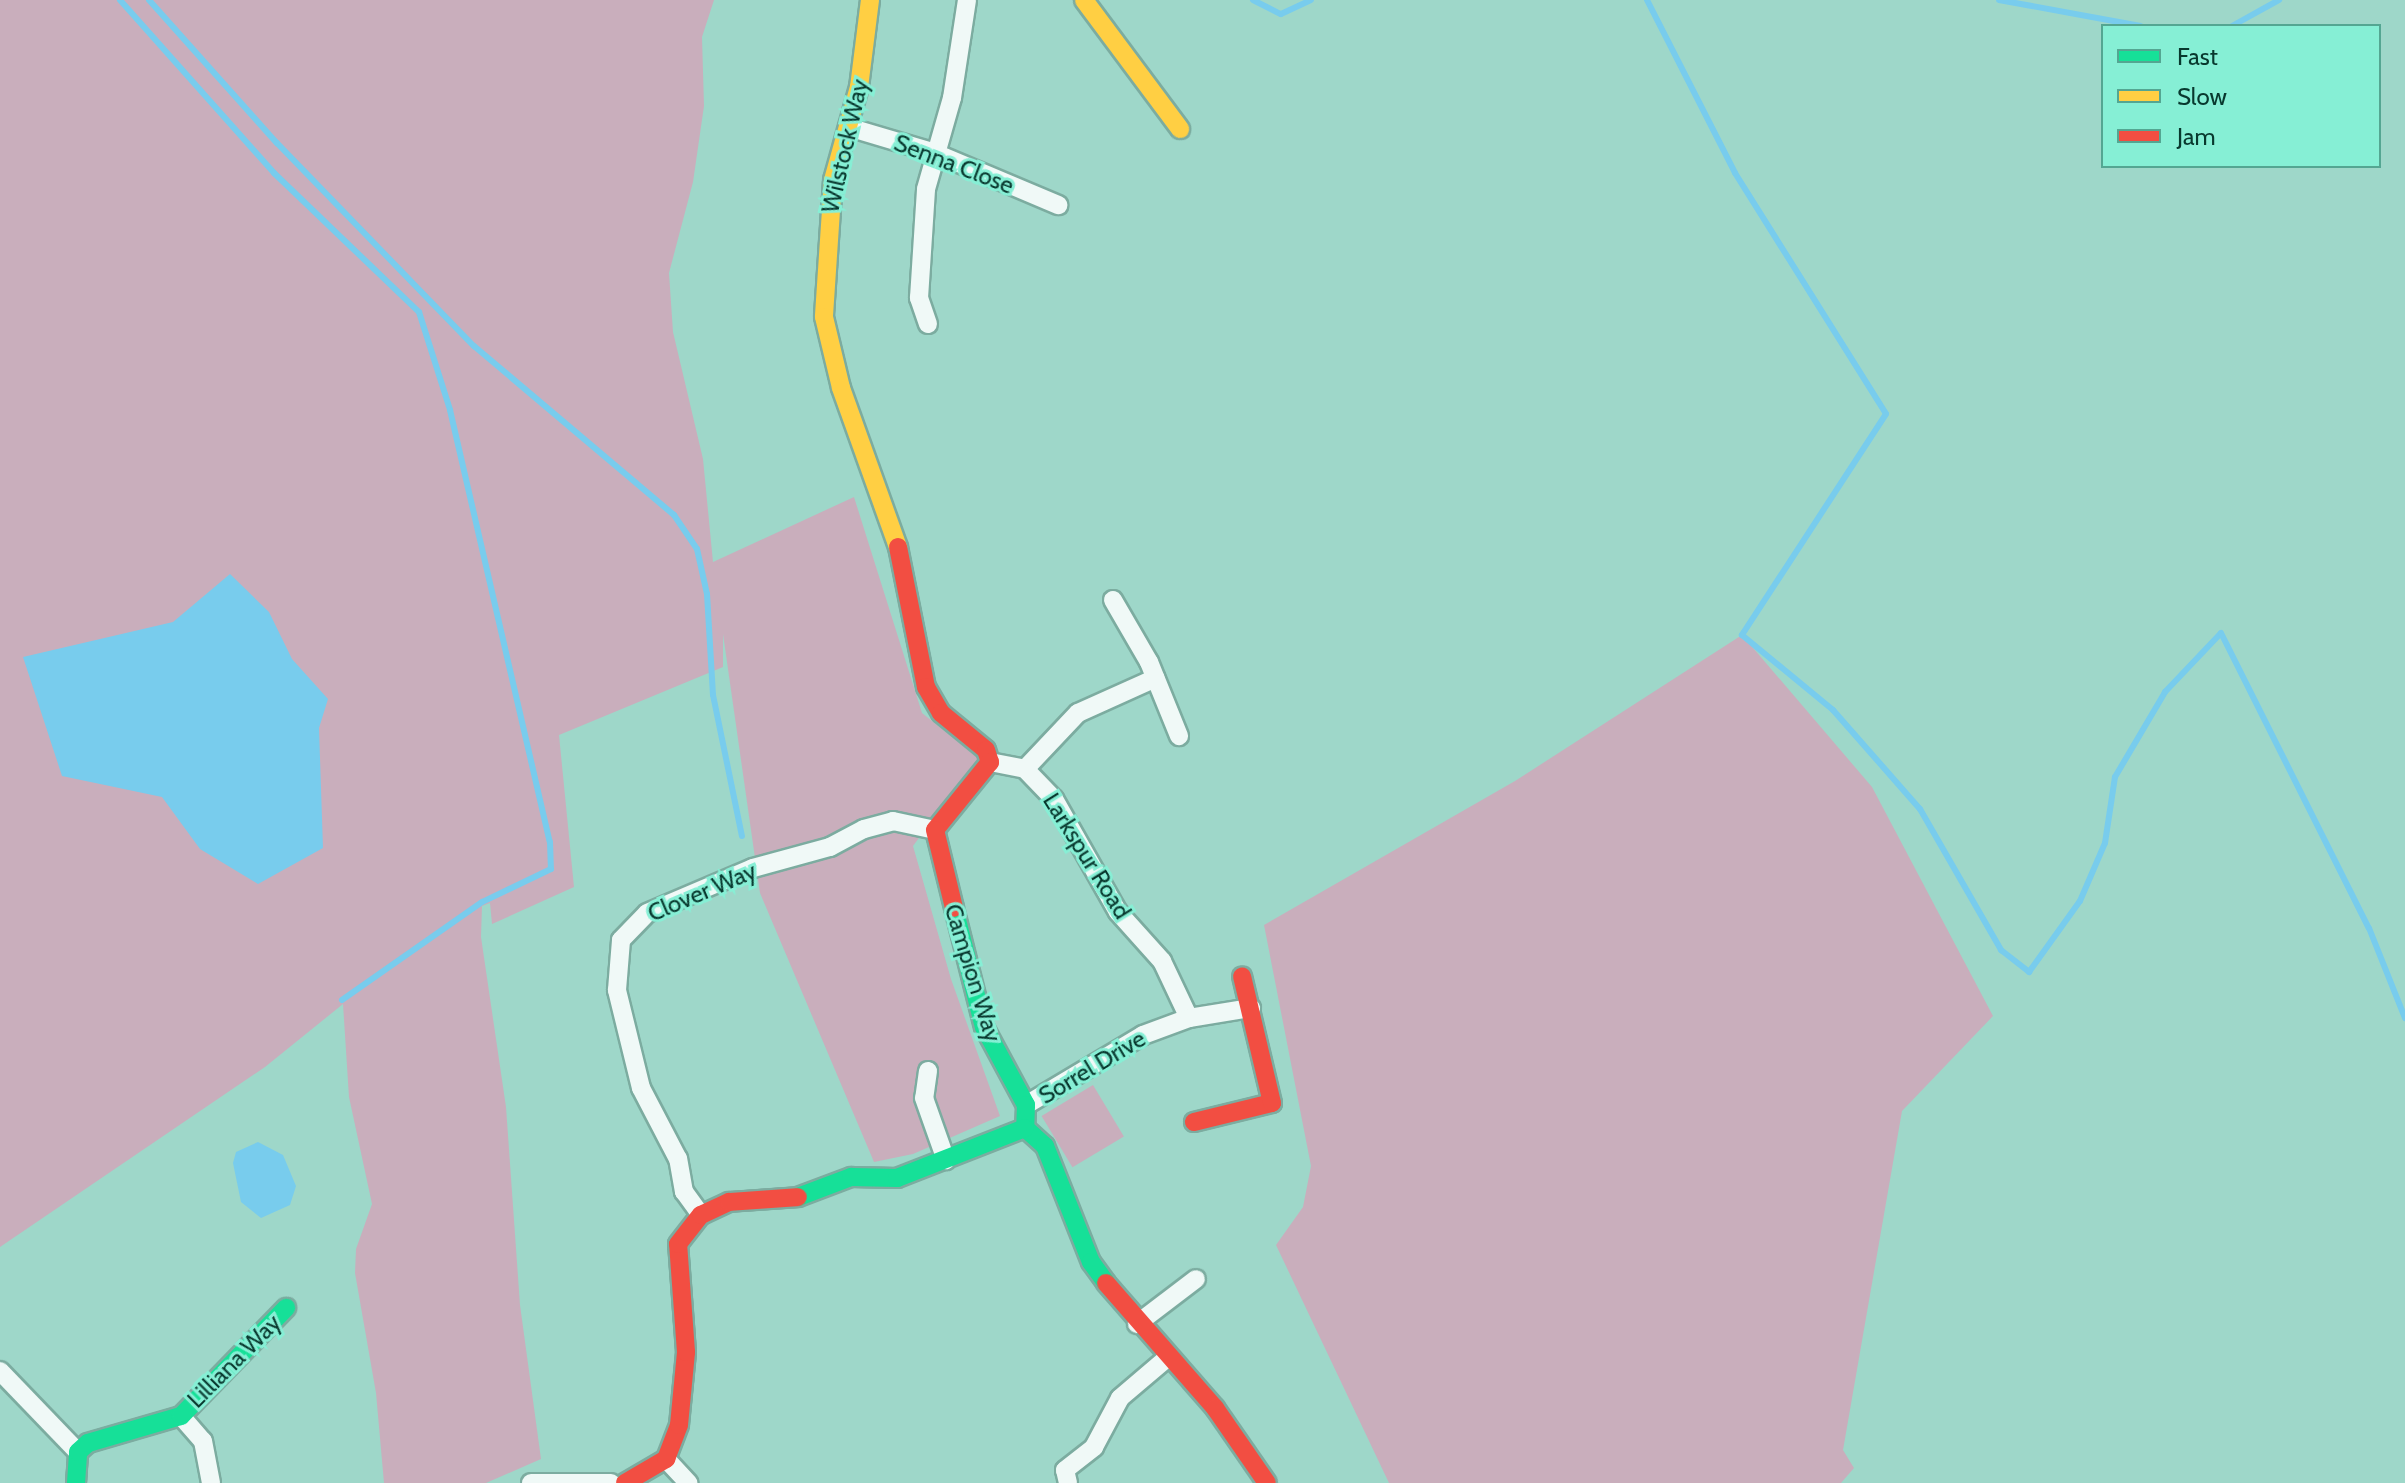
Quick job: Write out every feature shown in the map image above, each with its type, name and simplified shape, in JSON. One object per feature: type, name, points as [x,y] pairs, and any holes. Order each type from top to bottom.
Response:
[{"type":"street","name":"Wilstock Way","points":[[870,0],[826,234],[824,317],[841,388],[898,548],[926,687],[941,713],[986,750],[990,762]]},
{"type":"street","points":[[928,324],[919,298],[926,189],[952,98],[967,0]]},
{"type":"street","points":[[1084,0],[1180,129]]},
{"type":"street","name":"Senna Close","points":[[848,127],[935,153],[1058,205]]},
{"type":"street","points":[[1113,600],[1156,678],[1179,736]]},
{"type":"street","points":[[1025,769],[1078,713],[1156,678]]},
{"type":"street","points":[[935,830],[990,762]]},
{"type":"street","name":"Larkspur Road","points":[[990,762],[1025,769],[1070,822],[1118,912],[1162,961],[1189,1018]]},
{"type":"street","name":"Clover Way","points":[[701,1215],[684,1192],[678,1159],[641,1088],[617,990],[621,940],[647,913],[753,868],[830,847],[864,829],[893,821],[935,830]]},
{"type":"street","name":"Campion Way","points":[[935,830],[984,1027],[1026,1105]]},
{"type":"street","points":[[1194,1122],[1272,1103],[1242,976]]},
{"type":"street","name":"Sorrel Drive","points":[[1026,1105],[1119,1047],[1189,1018],[1251,1008]]},
{"type":"street","points":[[928,1071],[924,1098],[946,1160]]},
{"type":"street","points":[[1026,1105],[1025,1128],[1045,1146],[1091,1262],[1137,1324],[1215,1408],[1267,1483]]},
{"type":"street","name":"Sorrel Drive","points":[[701,1215],[729,1202],[804,1196],[851,1177],[897,1178],[1025,1128]]},
{"type":"street","points":[[625,1483],[666,1459],[679,1425],[685,1379],[676,1256],[678,1244],[701,1215]]},
{"type":"street","points":[[1137,1324],[1196,1279]]},
{"type":"street","name":"Lilliana Way","points":[[78,1452],[88,1443],[156,1427],[181,1416],[205,1386],[286,1308]]},
{"type":"street","points":[[1068,1483],[1065,1470],[1094,1447],[1120,1398],[1167,1358]]},
{"type":"street","points":[[0,1371],[78,1452],[76,1483]]},
{"type":"street","points":[[181,1416],[203,1441],[211,1483]]},
{"type":"street","points":[[666,1459],[688,1483]]},
{"type":"street","points":[[531,1483],[611,1483]]},
{"type":"shaded area","points":[[0,0],[714,0],[702,37],[704,106],[693,182],[669,273],[673,332],[703,459],[713,562],[854,497],[922,713],[978,758],[913,846],[951,979],[1000,1116],[913,1154],[874,1162],[760,893],[723,634],[723,667],[559,735],[574,887],[492,924],[490,903],[482,906],[481,937],[506,1107],[520,1305],[541,1459],[486,1483],[384,1483],[376,1393],[355,1273],[356,1249],[372,1204],[349,1097],[343,1004],[265,1067],[0,1247]]},
{"type":"shaded area","points":[[1742,635],[1872,787],[1993,1016],[1902,1111],[1843,1450],[1854,1468],[1841,1483],[1389,1483],[1276,1245],[1303,1207],[1311,1166],[1264,925],[1515,781]]},
{"type":"shaded area","points":[[1093,1085],[1124,1136],[1072,1167],[1042,1116]]},
{"type":"water","points":[[230,574],[269,612],[292,659],[328,699],[319,728],[323,848],[258,884],[200,849],[162,797],[62,776],[23,657],[173,622]]},
{"type":"water","points":[[258,1142],[283,1155],[296,1186],[290,1205],[261,1218],[241,1202],[233,1163],[236,1152]]},
{"type":"waterway","points":[[120,0],[274,173],[419,312],[450,410],[550,842],[551,869],[482,902],[342,1000]]},
{"type":"waterway","points":[[149,0],[277,143],[474,346],[674,515],[697,549],[707,594],[713,695],[742,836]]},
{"type":"waterway","points":[[1253,0],[1281,14],[1311,0]]},
{"type":"waterway","points":[[1647,0],[1735,173],[1886,414],[1742,635],[1833,710],[1920,809],[2001,950],[2029,972],[2080,901],[2105,843],[2115,777],[2165,692],[2221,633],[2369,928],[2405,1018]]},
{"type":"waterway","points":[[1999,0],[2130,24]]},
{"type":"waterway","points":[[2236,24],[2279,0]]},
{"type":"traffic: fast","points":[[954,908],[984,1027],[1026,1105],[1025,1128],[1045,1146],[1091,1262],[1106,1283]]},
{"type":"traffic: fast","points":[[798,1197],[851,1177],[897,1178],[1025,1128]]},
{"type":"traffic: fast","points":[[76,1483],[78,1452],[88,1443],[181,1416],[286,1308]]},
{"type":"traffic: slow","points":[[870,0],[859,87],[833,180],[824,317],[841,388],[898,547]]},
{"type":"traffic: slow","points":[[1084,0],[1180,129]]},
{"type":"traffic: jam","points":[[898,547],[926,687],[941,713],[986,750],[990,762],[935,830],[954,908]]},
{"type":"traffic: jam","points":[[1194,1122],[1272,1103],[1242,976]]},
{"type":"traffic: jam","points":[[625,1483],[666,1459],[679,1425],[686,1352],[678,1244],[701,1215],[729,1202],[798,1197]]},
{"type":"traffic: jam","points":[[1106,1283],[1215,1408],[1267,1483]]}]
